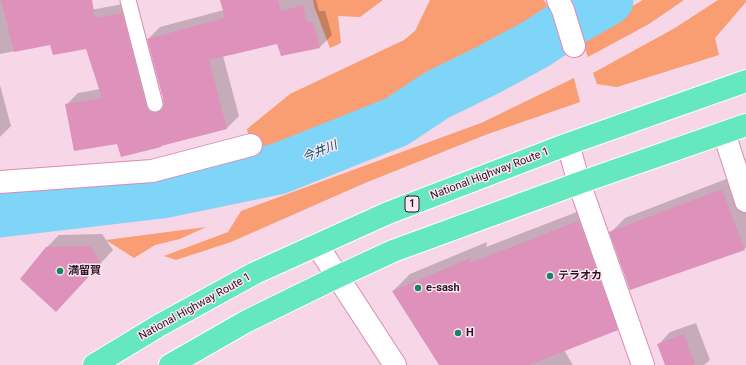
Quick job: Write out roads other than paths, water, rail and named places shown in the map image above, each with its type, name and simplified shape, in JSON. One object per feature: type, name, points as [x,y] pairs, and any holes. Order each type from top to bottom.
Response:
[{"type":"highway","name":"National Highway Route 1","points":[[94,365],[160,325],[255,273],[388,213],[568,144],[746,81]]},
{"type":"highway","points":[[170,365],[247,321],[393,251],[579,182],[746,125]]},
{"type":"street","points":[[560,5],[573,42]]},
{"type":"street","points":[[724,133],[746,200]]},
{"type":"street","points":[[568,144],[579,182],[643,365]]},
{"type":"street","points":[[0,182],[152,170],[251,145]]},
{"type":"street","points":[[317,245],[395,365]]},
{"type":"lane","points":[[128,0],[155,104]]},
{"type":"waterway","name":"今井川","points":[[0,212],[162,193],[278,169],[396,122],[437,95],[536,44],[568,23],[608,0]]},
{"type":"place","name":"満留賀","points":[[60,271]]},
{"type":"place","name":"テラオカ","points":[[550,276]]},
{"type":"place","name":"e-sash","points":[[418,288]]},
{"type":"place","name":"H","points":[[458,333]]}]
